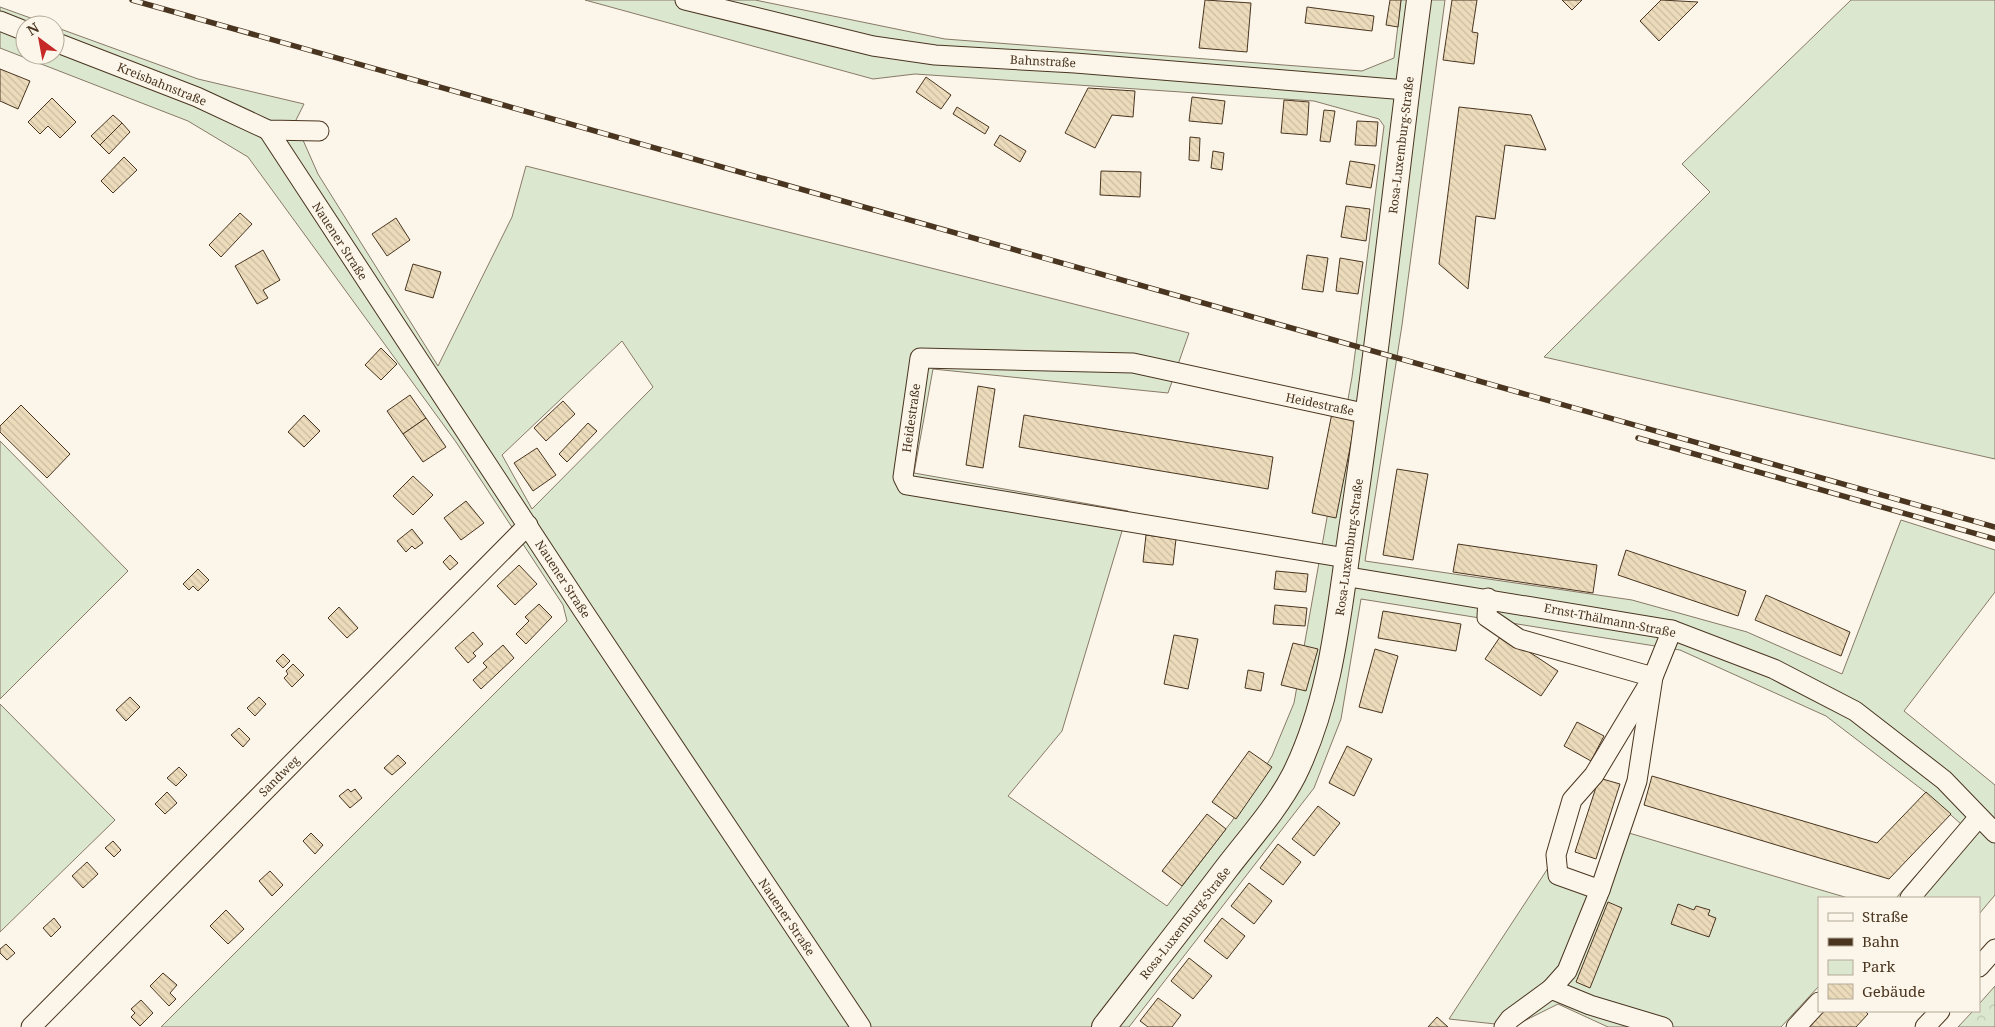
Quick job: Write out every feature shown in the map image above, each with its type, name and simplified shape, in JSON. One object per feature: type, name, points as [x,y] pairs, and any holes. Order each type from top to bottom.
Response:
[{"type":"main road","name":"Rosa-Luxemburg-Straße","points":[[1104,1027],[1262,823],[1293,777],[1318,719],[1328,679],[1368,414],[1406,90],[1419,0]]},
{"type":"street","name":"Bahnstraße","points":[[685,0],[873,46],[935,55],[1075,62],[1406,90]]},
{"type":"street","points":[[0,21],[15,26]]},
{"type":"street","name":"Kreisbahnstraße","points":[[65,46],[197,97],[268,130]]},
{"type":"street","points":[[268,130],[319,132]]},
{"type":"street","name":"Nauener Straße","points":[[268,130],[861,1027]]},
{"type":"street","name":"Heidestraße","points":[[1345,567],[907,485],[903,477],[920,358],[1133,363],[1368,414]]},
{"type":"street","name":"Sandweg","points":[[31,1027],[528,525]]},
{"type":"street","name":"Ernst-Thälmann-Straße","points":[[1345,567],[1488,598],[1672,630],[1774,669],[1855,711],[1944,780],[1995,834]]},
{"type":"street","points":[[1488,598],[1487,617],[1519,639],[1653,678]]},
{"type":"street","points":[[1600,890],[1558,875],[1556,855],[1572,800],[1594,775],[1653,678],[1672,630]]},
{"type":"street","points":[[1504,1027],[1510,1019],[1551,989],[1567,971],[1600,890],[1637,780],[1653,678]]},
{"type":"street","points":[[1911,897],[1979,817]]},
{"type":"street","points":[[1980,966],[1995,949]]},
{"type":"street","points":[[1551,989],[1590,1005],[1663,1027]]},
{"type":"street","points":[[1796,1027],[1818,1003]]},
{"type":"green space","points":[[585,0],[755,0],[945,39],[1362,71],[1394,58],[1401,0],[1445,0],[1402,325],[1365,561],[1632,600],[1747,632],[1842,674],[1901,520],[1995,550],[1995,592],[1904,711],[1995,785],[1995,895],[1980,913],[1980,897],[1897,897],[1961,824],[1924,791],[1826,716],[1680,650],[1361,599],[1341,719],[1314,788],[1129,1027],[161,1027],[567,621],[563,605],[456,442],[248,157],[188,121],[44,65],[65,65],[65,31],[198,79],[304,104],[295,122],[318,174],[438,366],[512,217],[526,166],[1189,333],[1168,393],[933,369],[914,473],[1128,511],[1062,731],[1008,796],[1167,906],[1232,821],[1272,756],[1294,703],[1352,377],[1384,126],[1379,119],[1314,101],[915,74],[873,79]],"holes":[[[622,341],[653,387],[532,509],[502,455]]]},
{"type":"green space","points":[[1851,0],[1995,0],[1995,459],[1544,357],[1710,192],[1682,164]]},
{"type":"green space","points":[[0,7],[22,15],[15,15],[15,54],[0,48]]},
{"type":"green space","points":[[0,441],[128,571],[0,699]]},
{"type":"green space","points":[[0,704],[115,820],[0,932]]},
{"type":"green space","points":[[1629,833],[1845,897],[1818,897],[1818,987],[1781,1027],[1608,1027],[1558,1004],[1514,1026],[1449,1019],[1552,862],[1607,886]]},
{"type":"green space","points":[[1995,986],[1995,1027],[1958,1027],[1972,1012],[1980,1012],[1980,1003]]},
{"type":"building","points":[[1205,0],[1251,3],[1247,52],[1199,48]]},
{"type":"building","points":[[1390,0],[1401,0],[1398,27],[1386,25]]},
{"type":"building","points":[[1452,0],[1477,0],[1472,32],[1478,33],[1474,64],[1443,60]]},
{"type":"building","points":[[1562,0],[1582,0],[1572,10]]},
{"type":"building","points":[[1661,0],[1698,2],[1659,41],[1640,21]]},
{"type":"building","points":[[1307,7],[1374,16],[1372,31],[1305,23]]},
{"type":"building","points":[[0,69],[30,81],[18,109],[0,101]]},
{"type":"building","points":[[926,77],[951,95],[941,109],[916,92]]},
{"type":"building","points":[[1088,88],[1135,91],[1133,117],[1112,115],[1095,148],[1065,133]]},
{"type":"building","points":[[1192,97],[1225,101],[1222,124],[1189,121]]},
{"type":"building","points":[[52,98],[76,122],[60,138],[48,126],[40,134],[28,122]]},
{"type":"building","points":[[1284,100],[1309,102],[1307,135],[1281,133]]},
{"type":"building","points":[[957,107],[989,127],[985,134],[953,114]]},
{"type":"building","points":[[1459,107],[1531,115],[1546,150],[1505,145],[1495,219],[1476,216],[1468,289],[1439,264]]},
{"type":"building","points":[[1324,110],[1335,111],[1330,142],[1320,141]]},
{"type":"building","points":[[113,115],[122,123],[100,145],[91,136]]},
{"type":"building","points":[[1357,121],[1378,122],[1376,146],[1355,145]]},
{"type":"building","points":[[122,123],[130,132],[109,154],[100,145]]},
{"type":"building","points":[[1000,135],[1026,151],[1020,162],[994,145]]},
{"type":"building","points":[[1190,137],[1200,138],[1199,161],[1189,160]]},
{"type":"building","points":[[1213,151],[1224,153],[1222,170],[1211,168]]},
{"type":"building","points":[[124,157],[137,170],[113,193],[101,181]]},
{"type":"building","points":[[1350,161],[1375,165],[1371,188],[1346,184]]},
{"type":"building","points":[[1101,171],[1141,172],[1140,197],[1100,195]]},
{"type":"building","points":[[1346,206],[1370,209],[1366,241],[1341,237]]},
{"type":"building","points":[[240,213],[252,224],[221,257],[209,245]]},
{"type":"building","points":[[396,218],[410,240],[387,256],[372,234]]},
{"type":"building","points":[[263,250],[280,280],[263,290],[268,298],[257,304],[235,266]]},
{"type":"building","points":[[1307,255],[1328,258],[1323,292],[1302,289]]},
{"type":"building","points":[[1340,258],[1363,262],[1358,294],[1336,291]]},
{"type":"building","points":[[413,264],[441,272],[433,298],[405,290]]},
{"type":"building","points":[[381,348],[397,364],[381,380],[365,365]]},
{"type":"building","points":[[978,386],[995,389],[983,468],[966,465]]},
{"type":"building","points":[[410,395],[426,418],[403,434],[387,411]]},
{"type":"building","points":[[563,401],[575,414],[546,441],[534,428]]},
{"type":"building","points":[[21,405],[70,454],[47,478],[0,432],[0,426]]},
{"type":"building","points":[[1332,413],[1356,418],[1336,518],[1312,513]]},
{"type":"building","points":[[304,415],[320,431],[304,447],[288,432]]},
{"type":"building","points":[[1024,415],[1273,457],[1268,489],[1019,447]]},
{"type":"building","points":[[426,418],[446,447],[423,462],[403,434]]},
{"type":"building","points":[[588,423],[597,431],[567,462],[559,454]]},
{"type":"building","points":[[537,448],[556,475],[533,491],[514,463]]},
{"type":"building","points":[[1397,469],[1428,474],[1413,560],[1383,555]]},
{"type":"building","points":[[413,476],[433,495],[413,515],[393,496]]},
{"type":"building","points":[[466,501],[484,523],[461,540],[444,518]]},
{"type":"building","points":[[412,529],[423,543],[415,549],[412,546],[406,552],[397,541]]},
{"type":"building","points":[[1146,535],[1176,539],[1173,565],[1143,562]]},
{"type":"building","points":[[1458,544],[1597,565],[1593,593],[1453,572]]},
{"type":"building","points":[[1626,550],[1746,591],[1738,616],[1618,575]]},
{"type":"building","points":[[450,555],[458,563],[450,570],[443,562]]},
{"type":"building","points":[[519,565],[537,584],[515,605],[497,586]]},
{"type":"building","points":[[198,569],[209,580],[198,591],[193,586],[189,590],[183,584]]},
{"type":"building","points":[[1276,571],[1308,574],[1306,592],[1274,589]]},
{"type":"building","points":[[1766,595],[1850,632],[1841,656],[1755,620]]},
{"type":"building","points":[[539,604],[552,617],[526,644],[516,634],[529,621],[525,617]]},
{"type":"building","points":[[1275,605],[1307,608],[1305,626],[1273,624]]},
{"type":"building","points":[[339,607],[358,628],[347,638],[328,618]]},
{"type":"building","points":[[1383,611],[1461,624],[1456,651],[1378,638]]},
{"type":"building","points":[[473,632],[483,644],[473,653],[476,656],[468,663],[455,648]]},
{"type":"building","points":[[1502,634],[1558,671],[1541,696],[1485,659]]},
{"type":"building","points":[[1174,635],[1198,639],[1188,689],[1164,684]]},
{"type":"building","points":[[1293,643],[1318,649],[1306,691],[1281,685]]},
{"type":"building","points":[[503,645],[514,658],[481,689],[473,680],[487,667],[483,663]]},
{"type":"building","points":[[1375,649],[1398,656],[1382,713],[1359,707]]},
{"type":"building","points":[[283,654],[290,661],[283,668],[276,661]]},
{"type":"building","points":[[293,664],[304,675],[292,687],[284,678],[288,674],[286,671]]},
{"type":"building","points":[[1248,670],[1264,673],[1261,691],[1245,688]]},
{"type":"building","points":[[130,697],[140,707],[126,721],[116,710]]},
{"type":"building","points":[[259,697],[266,704],[255,716],[247,708]]},
{"type":"building","points":[[1577,722],[1604,736],[1591,761],[1564,746]]},
{"type":"building","points":[[239,728],[250,739],[243,747],[231,735]]},
{"type":"building","points":[[1347,746],[1372,759],[1354,796],[1329,783]]},
{"type":"building","points":[[1249,751],[1272,767],[1236,819],[1212,802]]},
{"type":"building","points":[[398,755],[406,763],[392,775],[384,768]]},
{"type":"building","points":[[179,767],[187,775],[176,786],[167,778]]},
{"type":"building","points":[[1652,776],[1877,843],[1926,792],[1951,814],[1889,879],[1644,805]]},
{"type":"building","points":[[1599,778],[1620,784],[1596,859],[1575,852]]},
{"type":"building","points":[[348,789],[351,792],[355,789],[362,798],[350,808],[339,796]]},
{"type":"building","points":[[167,792],[177,803],[165,814],[155,804]]},
{"type":"building","points":[[1318,806],[1340,823],[1314,856],[1292,839]]},
{"type":"building","points":[[1207,814],[1226,829],[1182,886],[1162,871]]},
{"type":"building","points":[[311,833],[323,845],[315,854],[303,841]]},
{"type":"building","points":[[113,841],[121,850],[114,857],[105,848]]},
{"type":"building","points":[[1278,844],[1301,862],[1283,885],[1260,868]]},
{"type":"building","points":[[87,862],[98,874],[83,888],[72,876]]},
{"type":"building","points":[[270,871],[283,885],[272,896],[259,881]]},
{"type":"building","points":[[1249,883],[1272,901],[1254,924],[1231,906]]},
{"type":"building","points":[[1608,902],[1622,908],[1590,988],[1576,982]]},
{"type":"building","points":[[1678,904],[1694,910],[1696,906],[1710,910],[1708,915],[1716,918],[1709,937],[1671,924]]},
{"type":"building","points":[[226,910],[244,929],[228,944],[210,926]]},
{"type":"building","points":[[54,918],[61,927],[51,937],[43,928]]},
{"type":"building","points":[[1222,918],[1245,936],[1227,959],[1204,941]]},
{"type":"building","points":[[6,944],[15,953],[7,960],[0,953],[0,949]]},
{"type":"building","points":[[1189,958],[1212,976],[1193,999],[1171,981]]},
{"type":"building","points":[[163,973],[177,985],[170,993],[176,999],[169,1006],[150,986]]},
{"type":"building","points":[[1158,998],[1181,1015],[1172,1027],[1148,1027],[1140,1021]]},
{"type":"building","points":[[141,1000],[153,1013],[140,1026],[131,1017],[135,1013],[131,1009]]},
{"type":"building","points":[[1819,1012],[1866,1012],[1868,1014],[1856,1027],[1805,1027]]},
{"type":"building","points":[[1437,1017],[1448,1027],[1428,1027]]},
{"type":"railway","points":[[132,0],[1995,527]]},
{"type":"railway","points":[[1638,438],[1995,539]]}]
